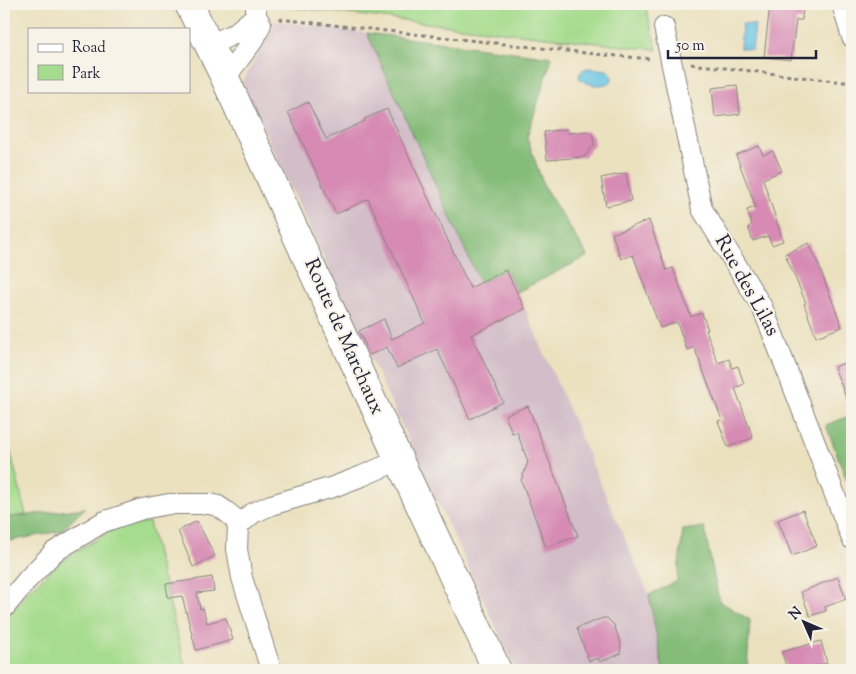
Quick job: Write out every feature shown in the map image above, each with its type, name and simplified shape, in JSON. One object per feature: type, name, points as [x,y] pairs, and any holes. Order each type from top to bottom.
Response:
[{"type":"main road","name":"Route de Marchaux","points":[[189,4],[225,78],[497,670]]},
{"type":"street","points":[[842,4],[852,37]]},
{"type":"street","points":[[209,45],[234,34],[256,10],[261,24],[255,38],[225,78]]},
{"type":"street","name":"Rue des Lilas","points":[[664,27],[702,209],[762,307],[852,539]]},
{"type":"street","points":[[238,526],[253,513],[262,509],[333,487],[399,460]]},
{"type":"street","points":[[4,608],[54,552],[103,522],[142,509],[169,504],[210,504],[224,510],[233,518],[238,526],[237,549],[242,578],[271,670]]},
{"type":"path","points":[[256,10],[852,83]]},
{"type":"shaded area","points":[[276,21],[367,33],[480,283],[506,270],[525,309],[649,595],[663,670],[516,670],[242,83]]},
{"type":"green space","points":[[280,4],[645,4],[657,50],[281,6]]},
{"type":"green space","points":[[367,33],[552,57],[527,137],[544,187],[588,256],[517,292],[506,270],[480,283]]},
{"type":"green space","points":[[852,415],[852,491],[851,492],[826,425]]},
{"type":"green space","points":[[4,425],[26,515],[4,518]]},
{"type":"green space","points":[[85,508],[61,531],[4,542],[4,518]]},
{"type":"green space","points":[[149,522],[186,670],[8,670],[4,658],[4,622],[26,593],[60,562],[115,528]]},
{"type":"green space","points":[[704,527],[719,601],[750,620],[747,670],[663,670],[649,595],[677,581],[683,530]]},
{"type":"water","points":[[742,24],[755,25],[752,50],[740,48]]},
{"type":"water","points":[[587,68],[607,70],[612,76],[612,80],[603,85],[589,84],[579,77],[582,71]]},
{"type":"building","points":[[770,4],[803,4],[802,20],[796,20],[791,60],[764,57]]},
{"type":"building","points":[[737,85],[740,114],[715,117],[712,88]]},
{"type":"building","points":[[308,102],[326,139],[387,109],[470,288],[506,270],[525,309],[471,335],[503,402],[470,419],[437,349],[397,368],[387,347],[370,355],[359,331],[384,319],[392,339],[425,323],[368,199],[336,214],[288,112]]},
{"type":"building","points":[[567,129],[568,133],[587,131],[593,136],[594,145],[584,157],[547,160],[544,132]]},
{"type":"building","points":[[759,146],[763,155],[773,151],[782,171],[763,179],[783,241],[772,245],[768,236],[753,241],[748,227],[752,225],[747,210],[756,207],[736,155]]},
{"type":"building","points":[[626,173],[631,201],[606,206],[601,178]]},
{"type":"building","points":[[649,220],[666,270],[673,268],[691,317],[702,313],[718,363],[729,359],[732,368],[738,366],[744,384],[735,388],[753,438],[728,447],[718,421],[722,420],[694,347],[687,350],[677,322],[660,328],[633,255],[621,259],[612,234]]},
{"type":"building","points":[[809,243],[842,327],[816,337],[804,304],[806,303],[785,254]]},
{"type":"building","points":[[852,360],[852,410],[851,410],[834,367]]},
{"type":"building","points":[[528,406],[578,536],[546,547],[521,480],[528,462],[517,432],[512,433],[505,415]]},
{"type":"building","points":[[803,510],[817,546],[792,556],[778,520]]},
{"type":"building","points":[[197,521],[215,556],[193,567],[178,531]]},
{"type":"building","points":[[212,577],[214,591],[197,593],[200,609],[203,608],[207,623],[226,618],[233,640],[196,650],[182,596],[168,598],[166,584]]},
{"type":"building","points":[[838,577],[846,599],[825,607],[826,611],[810,616],[801,592]]},
{"type":"building","points":[[607,618],[614,625],[621,644],[620,654],[600,662],[598,658],[589,661],[577,628]]},
{"type":"building","points":[[821,641],[827,663],[801,670],[787,670],[782,652]]}]
